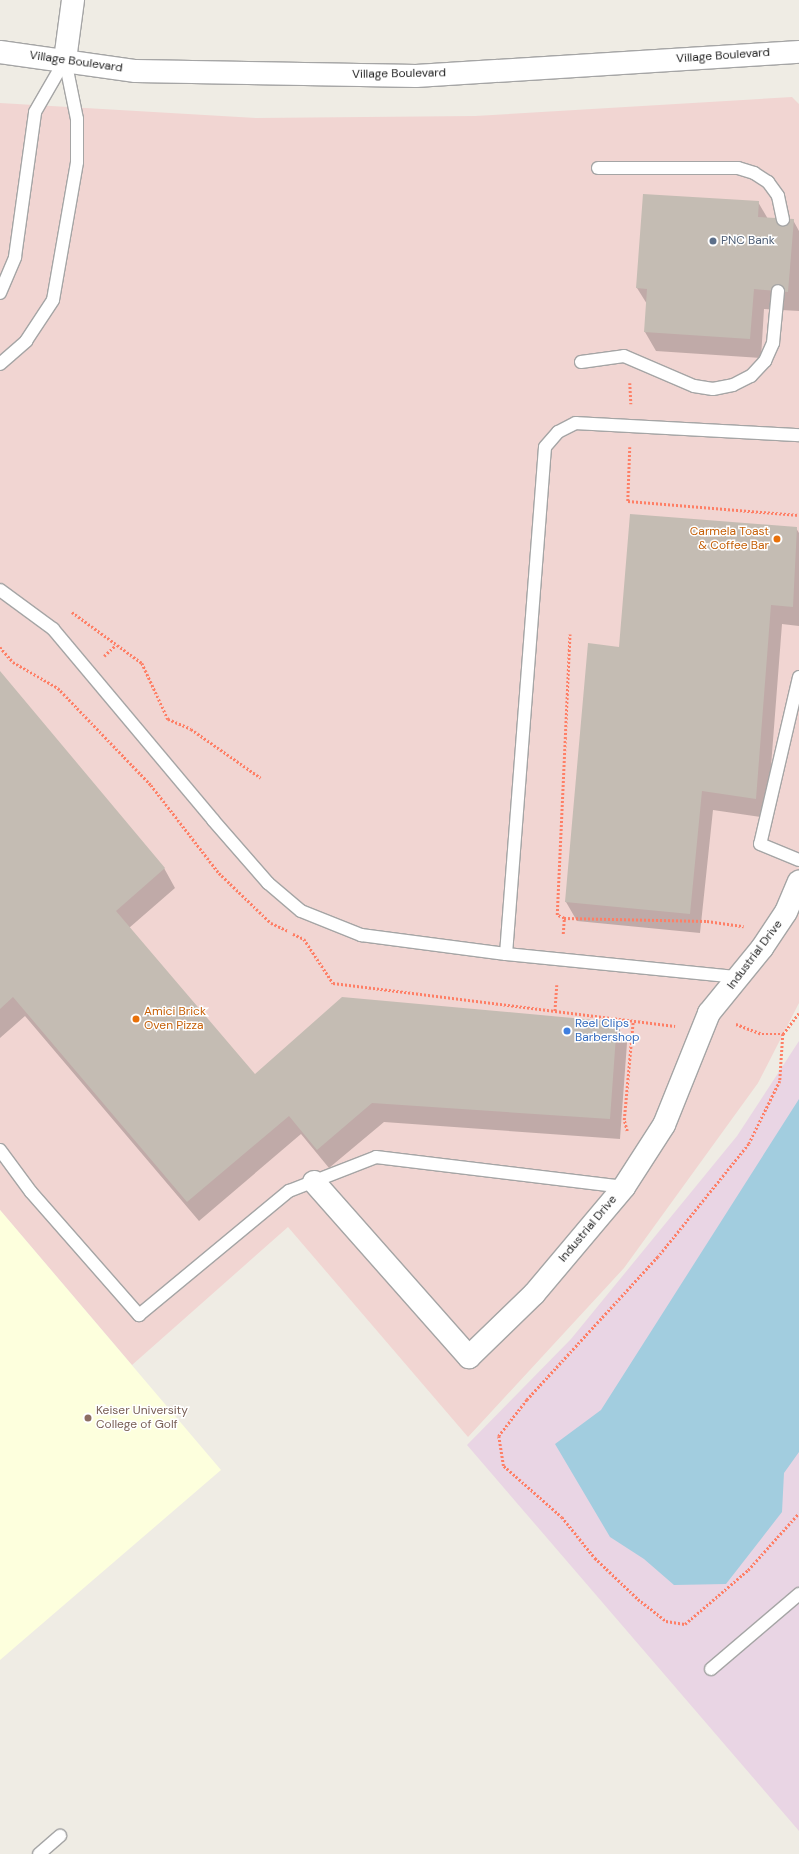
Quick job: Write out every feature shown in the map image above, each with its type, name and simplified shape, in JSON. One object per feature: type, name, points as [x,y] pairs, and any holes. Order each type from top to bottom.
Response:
[{"type":"street","points":[[65,60],[73,0]]},
{"type":"street","name":"Village Boulevard","points":[[0,52],[136,71],[416,76],[799,52]]},
{"type":"street","name":"Industrial Drive","points":[[314,1182],[469,1357],[534,1294],[624,1187],[664,1125],[709,1013],[769,938],[786,912],[799,882]]},
{"type":"lane","points":[[0,294],[15,257],[35,112],[65,60]]},
{"type":"lane","points":[[0,364],[26,341],[53,300],[77,162],[77,119],[65,60]]},
{"type":"lane","points":[[598,168],[743,170],[754,173],[768,182],[778,196],[783,219]]},
{"type":"lane","points":[[581,362],[624,356],[694,386],[713,389],[733,385],[751,376],[765,361],[773,343],[778,291]]},
{"type":"lane","points":[[506,954],[545,447],[558,432],[576,423],[797,434]]},
{"type":"lane","points":[[0,590],[53,629],[213,820],[268,883],[302,911],[361,935],[506,954],[738,977]]},
{"type":"lane","points":[[799,676],[760,844],[799,860]]},
{"type":"lane","points":[[0,1150],[31,1192],[139,1315],[289,1191],[376,1157],[624,1187]]},
{"type":"lane","points":[[711,1669],[799,1594]]},
{"type":"lane","points":[[40,1854],[60,1836]]},
{"type":"path","points":[[630,376],[631,405]]},
{"type":"path","points":[[630,447],[628,501],[799,515]]},
{"type":"path","points":[[72,612],[142,663],[168,719],[191,729],[262,778]]},
{"type":"path","points":[[570,634],[557,915],[564,918],[707,921],[755,928],[769,938]]},
{"type":"path","points":[[100,661],[116,645]]},
{"type":"path","points":[[0,647],[13,662],[58,688],[151,785],[219,873],[271,923],[304,939],[333,983],[677,1026]]},
{"type":"path","points":[[563,934],[564,918]]},
{"type":"path","points":[[555,1011],[557,985]]},
{"type":"path","points":[[799,1013],[783,1034],[780,1081],[749,1144],[658,1257],[527,1400],[500,1436],[504,1466],[562,1517],[595,1558],[627,1589],[666,1621],[685,1624],[748,1570],[799,1513]]},
{"type":"path","points":[[633,1020],[624,1120],[636,1167]]},
{"type":"path","points":[[731,1022],[762,1034],[783,1034]]},
{"type":"shaded area","points":[[792,97],[799,104],[799,1003],[758,1083],[624,1268],[468,1437],[288,1227],[132,1365],[0,1210],[0,103],[256,118],[475,116]]},
{"type":"shaded area","points":[[799,1041],[799,1831],[467,1445],[571,1339],[737,1136]]},
{"type":"shaded area","name":"Keiser University College of Golf","points":[[0,1210],[221,1470],[0,1660]]},
{"type":"water","points":[[799,1099],[799,1452],[784,1473],[782,1512],[726,1584],[674,1585],[644,1559],[610,1537],[555,1444],[601,1410]]},
{"type":"building","points":[[643,194],[759,201],[758,217],[794,219],[788,292],[754,289],[750,339],[644,332],[647,289],[636,288]]},
{"type":"building","points":[[630,514],[797,527],[793,607],[771,605],[756,799],[702,791],[690,914],[565,902],[588,643],[619,647]]},
{"type":"building","points":[[0,671],[165,868],[116,911],[255,1074],[342,997],[617,1022],[610,1119],[372,1103],[317,1150],[289,1116],[187,1202],[13,997],[0,1009]]},
{"type":"place","name":"PNC Bank","points":[[713,241]]},
{"type":"place","name":"Carmela Toast & Coffee Bar","points":[[777,539]]},
{"type":"place","name":"Amici Brick Oven Pizza","points":[[136,1019]]},
{"type":"place","name":"Reel Clips Barbershop","points":[[567,1031]]},
{"type":"place","name":"Keiser University College of Golf","points":[[88,1418]]}]
